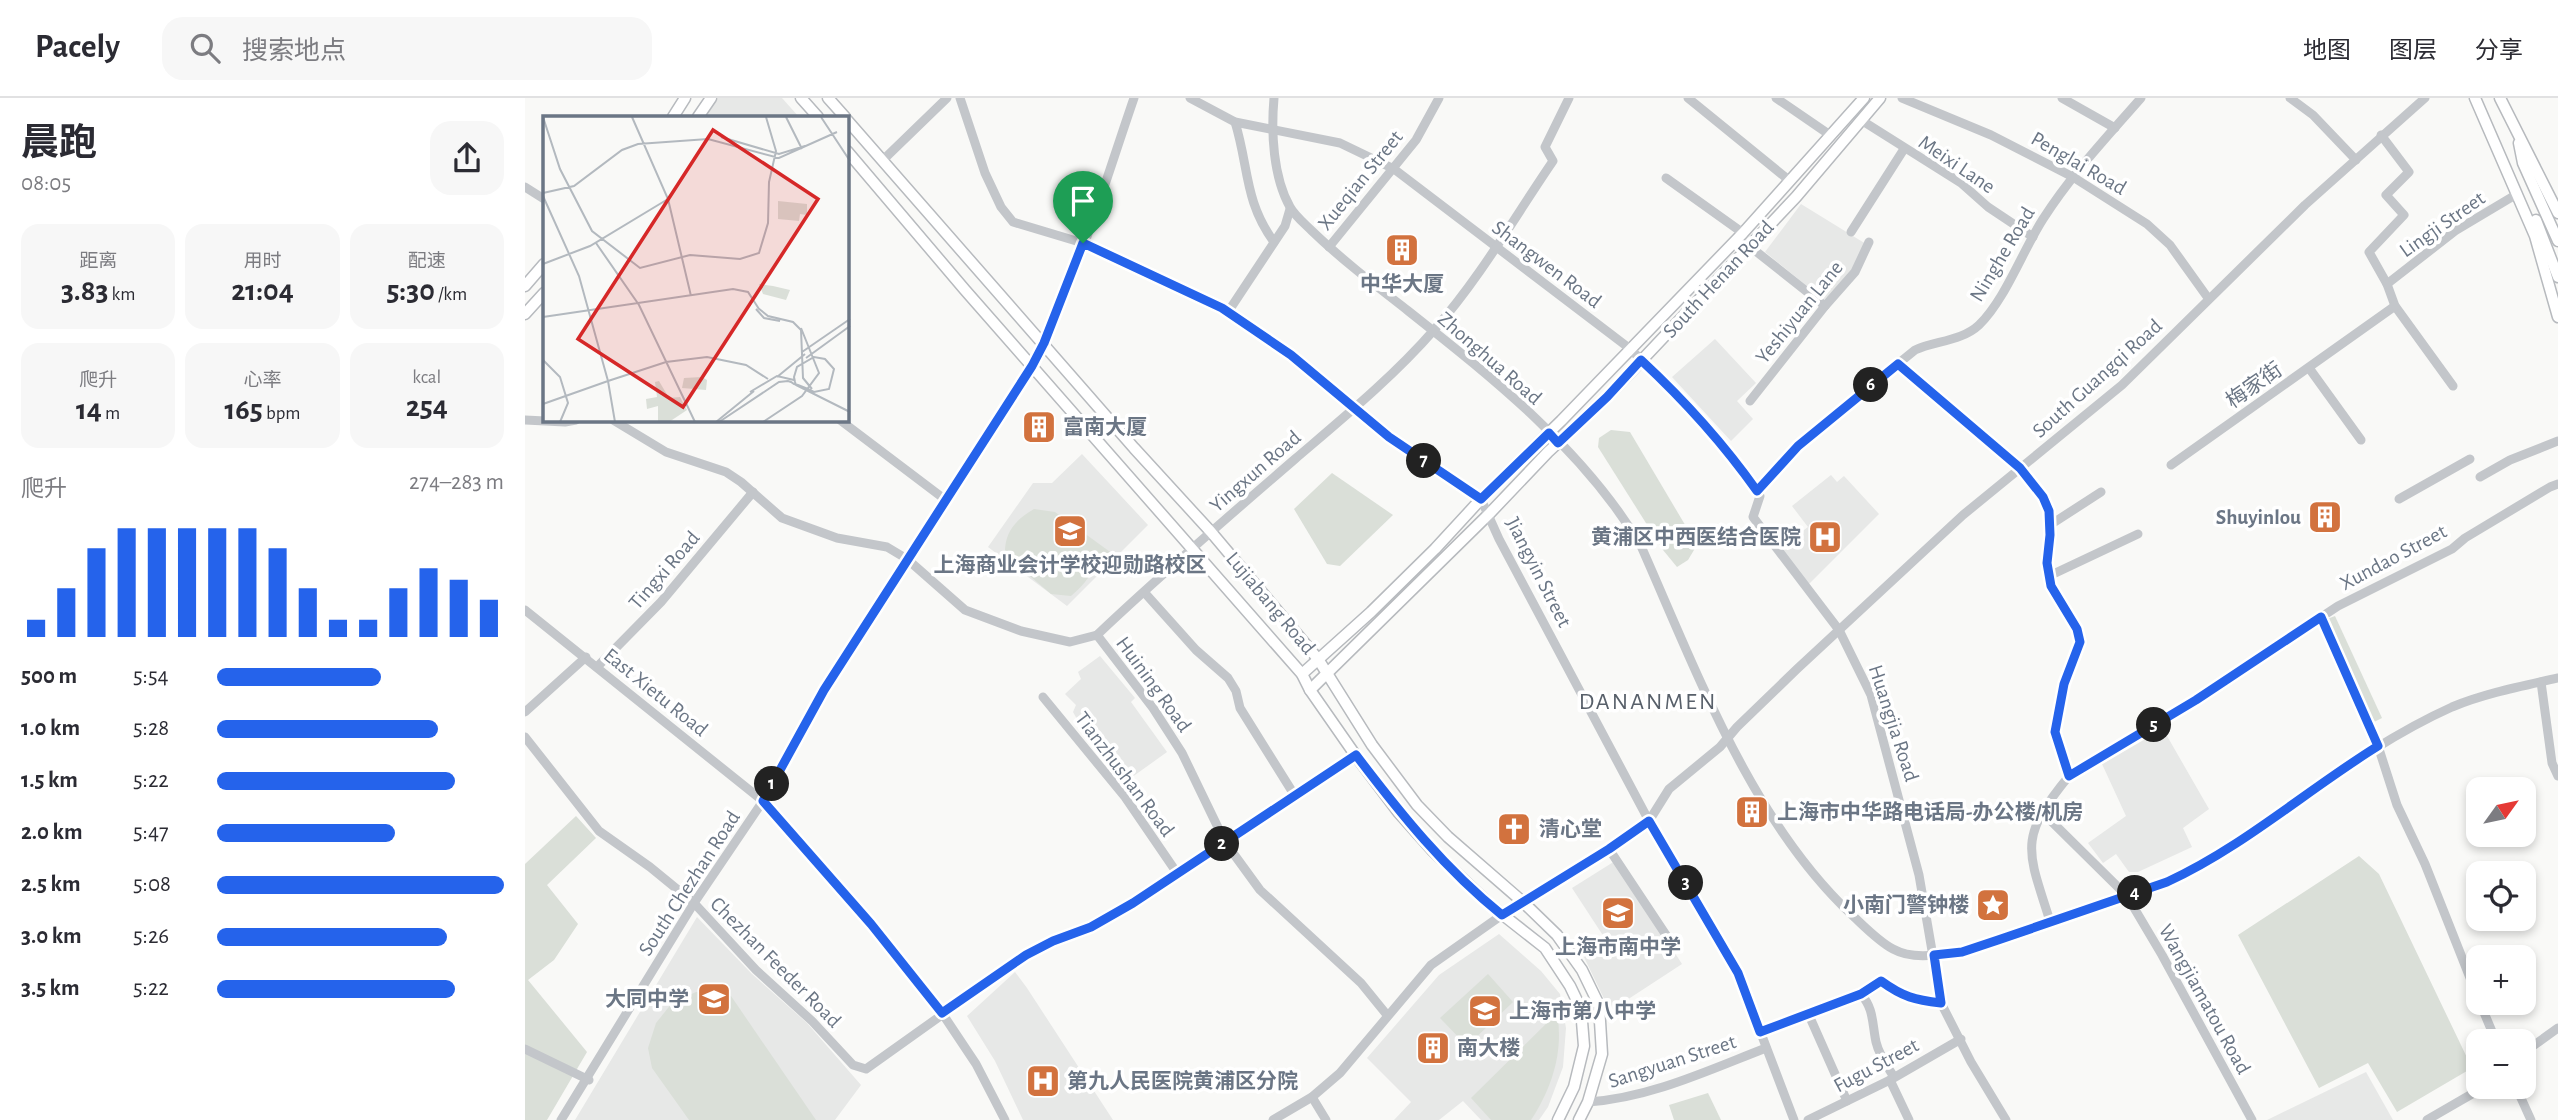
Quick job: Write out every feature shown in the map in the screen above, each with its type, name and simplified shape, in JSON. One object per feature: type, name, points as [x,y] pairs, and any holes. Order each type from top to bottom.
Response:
[{"type":"main road","points":[[674,116],[685,98]]},
{"type":"main road","points":[[699,116],[711,98]]},
{"type":"main road","points":[[801,98],[817,116]]},
{"type":"main road","name":"Lujiabang Road","points":[[828,98],[844,116]]},
{"type":"main road","name":"South Henan Road","points":[[1301,674],[1371,612],[1549,433],[1743,233],[1864,98]]},
{"type":"main road","name":"South Henan Road","points":[[1310,690],[1607,397],[1795,197],[1880,98]]},
{"type":"main road","points":[[2475,98],[2535,236],[2558,317]]},
{"type":"main road","points":[[2500,98],[2554,190],[2558,214]]},
{"type":"main road","name":"Lujiabang Road","points":[[849,121],[1134,448],[1211,532],[1318,659],[1372,745],[1417,805],[1448,837],[1557,935],[1582,971],[1599,1005],[1602,1054],[1588,1102],[1579,1120]]},
{"type":"main road","points":[[2516,128],[2523,163],[2558,241]]},
{"type":"main road","points":[[2495,145],[2506,156],[2545,241],[2558,277]]},
{"type":"main road","name":"Lujiabang Road","points":[[849,153],[1301,674],[1399,813],[1432,850],[1502,915],[1545,948],[1570,986],[1581,1009],[1584,1046],[1574,1087],[1558,1120]]},
{"type":"main road","points":[[525,286],[543,265]]},
{"type":"main road","points":[[525,314],[543,294]]},
{"type":"street","points":[[883,160],[947,98]]},
{"type":"street","name":"Jiangyin Street","points":[[960,98],[985,173],[1001,207],[1013,222],[1083,243],[1228,312],[1291,355],[1407,450],[1481,499],[1490,513],[1499,539],[1649,821],[1738,973],[1794,1120]]},
{"type":"street","name":"South Chezhan Road","points":[[561,1120],[588,1080],[694,903],[763,801],[824,690],[1032,366],[1044,343],[1083,243],[1134,98]]},
{"type":"street","name":"Shangwen Road","points":[[1190,98],[1235,122],[1340,143],[1394,169],[1629,348],[1686,402],[1735,460],[1757,491]]},
{"type":"street","name":"Zhonghua Road","points":[[1274,98],[1272,130],[1280,182],[1290,209],[1329,247],[1476,365],[1602,487],[1641,546],[1728,737],[1757,791],[1793,848],[1824,889],[1894,950],[1917,956],[1962,952],[2127,896],[2190,871],[2378,746],[2453,707],[2503,690],[2558,678]]},
{"type":"street","name":"Xueqian Street","points":[[1329,247],[1394,169],[1425,127],[1439,98]]},
{"type":"street","name":"Yingxun Road","points":[[1097,635],[1192,548],[1354,409],[1433,331],[1496,249],[1516,214],[1553,161],[1545,148],[1569,98]]},
{"type":"street","points":[[1688,98],[1790,181]]},
{"type":"street","points":[[1776,98],[1830,135]]},
{"type":"street","name":"Penglai Road","points":[[1902,98],[1991,135],[2073,177],[2147,224],[2171,245],[2208,299]]},
{"type":"street","points":[[2062,98],[2115,128]]},
{"type":"street","name":"Ninghe Road","points":[[1757,491],[1798,446],[1915,350],[1931,343],[1955,338],[1980,324],[1998,299],[2041,221],[2073,177],[2141,98]]},
{"type":"street","points":[[2290,98],[2313,115],[2356,160]]},
{"type":"street","name":"South Guangqi Road","points":[[1649,821],[1669,789],[1692,772],[1963,515],[2122,385],[2208,299],[2381,135],[2425,98]]},
{"type":"street","name":"Meixi Lane","points":[[1861,120],[1961,183],[1988,206],[2033,237]]},
{"type":"street","points":[[1235,122],[1248,187],[1265,229],[1274,242]]},
{"type":"street","points":[[2381,135],[2409,172],[2386,195],[2404,215],[2369,252],[2387,284],[2395,306],[2453,386]]},
{"type":"street","points":[[1851,232],[1904,149]]},
{"type":"street","points":[[1666,178],[1743,233]]},
{"type":"street","points":[[525,187],[543,198]]},
{"type":"street","name":"Lingji Street","points":[[2387,284],[2455,231],[2517,194]]},
{"type":"street","points":[[1228,312],[1285,226],[1290,209]]},
{"type":"street","name":"Yeshiyuan Lane","points":[[1750,401],[1855,272],[1869,242]]},
{"type":"street","points":[[1748,245],[1825,306]]},
{"type":"street","name":"梅家街","points":[[2171,465],[2395,306]]},
{"type":"street","points":[[1898,364],[2020,468],[2043,497],[2049,511],[2047,563],[2051,586],[2077,629],[2080,642],[2064,684],[2055,732],[2069,776],[2035,825],[2030,851],[2050,921]]},
{"type":"street","points":[[2309,368],[2361,440]]},
{"type":"street","points":[[525,420],[543,421]]},
{"type":"street","name":"Huining Road","points":[[616,422],[666,452],[726,472],[782,518],[837,538],[887,547],[907,559],[965,610],[1021,631],[1070,642],[1097,635],[1153,708],[1182,753],[1225,842],[1260,890],[1360,983],[1387,1016]]},
{"type":"street","points":[[843,422],[947,502]]},
{"type":"street","points":[[2480,477],[2510,460],[2558,441]]},
{"type":"street","points":[[2399,499],[2470,459]]},
{"type":"street","name":"Xundao Street","points":[[2069,776],[2196,700],[2321,617],[2387,579],[2452,549],[2465,538],[2558,484]]},
{"type":"street","name":"Huangjia Road","points":[[1757,491],[1760,496],[1753,516],[1839,631],[1871,695],[1919,875],[1941,1003]]},
{"type":"street","name":"Tingxi Road","points":[[597,667],[661,602],[753,492]]},
{"type":"street","points":[[2050,525],[2101,492]]},
{"type":"street","points":[[2049,576],[2138,534]]},
{"type":"street","points":[[1144,592],[1196,650],[1228,678],[1236,691],[1240,708],[1295,796]]},
{"type":"street","name":"East Xietu Road","points":[[525,610],[763,801],[871,924],[942,1013],[976,1064],[1005,1120]]},
{"type":"street","points":[[2321,617],[2378,746],[2397,805],[2443,907],[2466,967]]},
{"type":"street","points":[[525,712],[586,657]]},
{"type":"street","points":[[2541,682],[2552,763],[2558,776]]},
{"type":"street","name":"Tianzhushan Road","points":[[1044,697],[1125,797],[1177,873]]},
{"type":"street","name":"Chezhan Feeder Road","points":[[525,737],[599,831],[650,867],[694,903],[756,970],[812,1021],[853,1065],[866,1069],[942,1013]]},
{"type":"street","points":[[942,1013],[1026,955],[1053,941],[1091,927],[1356,755]]},
{"type":"street","name":"Wangjiamatou Road","points":[[2042,812],[2127,896],[2252,1120]]},
{"type":"street","points":[[1273,1120],[1312,1097],[1340,1073],[1431,965],[1502,915],[1649,821]]},
{"type":"street","points":[[1609,849],[1671,941]]},
{"type":"street","points":[[1760,1032],[1861,994],[1881,981],[1897,993],[1913,1000],[1941,1003],[1971,1062],[2006,1120]]},
{"type":"street","points":[[1861,994],[1870,1004],[1881,1058],[1909,1120]]},
{"type":"street","points":[[1808,1013],[1847,1101]]},
{"type":"street","points":[[2536,1043],[2558,1028]]},
{"type":"street","name":"Fugu Street","points":[[1808,1120],[1892,1078],[1961,1039]]},
{"type":"street","name":"Sangyuan Street","points":[[1588,1102],[1613,1101],[1649,1091],[1766,1048]]},
{"type":"street","points":[[525,1049],[588,1080]]},
{"type":"street","points":[[1312,1097],[1326,1120]]},
{"type":"street","points":[[2427,1120],[2466,1097]]},
{"type":"street","points":[[2521,1099],[2531,1120]]},
{"type":"shaded area","points":[[718,98],[782,98],[798,116],[707,116]]},
{"type":"shaded area","points":[[1801,204],[1866,244],[1853,269],[1824,300],[1765,252]]},
{"type":"shaded area","points":[[1715,339],[1756,383],[1737,401],[1753,419],[1731,441],[1672,377]]},
{"type":"shaded area","points":[[1611,430],[1630,432],[1697,545],[1688,560],[1677,567],[1663,550],[1598,447],[1599,438]]},
{"type":"shaded area","name":"上海商业会计学校迎勋路校区","points":[[1082,454],[1148,525],[1067,606],[988,547],[1033,483],[1052,483]]},
{"type":"shaded area","points":[[1332,473],[1393,515],[1340,566],[1327,564],[1294,509]]},
{"type":"shaded area","name":"黄浦区中西医结合医院","points":[[1831,475],[1837,482],[1844,476],[1879,514],[1808,585],[1780,548],[1808,527],[1792,506]]},
{"type":"shaded area","points":[[1034,509],[1055,512],[1113,554],[1108,561],[1097,553],[1089,577],[1071,596],[1051,594],[1005,555],[1006,540],[1012,528]]},
{"type":"shaded area","points":[[2335,616],[2382,718],[2372,723],[2327,619]]},
{"type":"shaded area","points":[[1100,656],[1135,698],[1131,702],[1167,752],[1128,780],[1121,777],[1081,726],[1073,712],[1076,705],[1065,694],[1081,679],[1078,672]]},
{"type":"shaded area","points":[[2163,729],[2209,809],[2183,828],[2192,847],[2138,872],[2129,872],[2116,854],[2103,863],[2088,843],[2126,816],[2102,764]]},
{"type":"shaded area","points":[[576,816],[596,838],[547,885],[578,924],[554,960],[528,980],[587,1052],[547,1120],[525,1120],[525,864]]},
{"type":"shaded area","points":[[2359,856],[2379,874],[2466,1055],[2466,1072],[2397,1112],[2368,1063],[2319,1088],[2238,935]]},
{"type":"shaded area","name":"上海市南中学","points":[[1615,861],[1682,964],[1610,1011],[1582,953],[1604,937],[1572,888]]},
{"type":"shaded area","name":"大同中学","points":[[697,917],[752,974],[807,1023],[861,1085],[835,1120],[575,1120]]},
{"type":"shaded area","name":"上海市第八中学","points":[[1499,934],[1541,971],[1560,994],[1566,1028],[1563,1067],[1548,1107],[1539,1120],[1481,1120],[1463,1101],[1439,1120],[1394,1120],[1411,1102],[1367,1058],[1439,975]]},
{"type":"shaded area","points":[[1015,972],[1113,1120],[1023,1120],[995,1061],[967,1016]]},
{"type":"shaded area","points":[[1488,974],[1513,1002],[1467,1046],[1440,1018]]},
{"type":"shaded area","points":[[696,992],[731,996],[816,1120],[689,1120],[652,1068],[648,1048],[656,1023],[672,1003]]},
{"type":"shaded area","points":[[1557,1013],[1559,1041],[1555,1069],[1531,1120],[1491,1120],[1471,1098]]},
{"type":"shaded area","points":[[2366,1072],[2393,1120],[2267,1120]]},
{"type":"shaded area","points":[[1708,1093],[1721,1120],[1674,1120],[1669,1105]]},
{"type":"place","name":"中华大厦","points":[[1402,250]]},
{"type":"place","name":"富南大厦","points":[[1039,427]]},
{"type":"place","name":"Shuyinlou","points":[[2325,517]]},
{"type":"place","name":"上海商业会计学校迎勋路校区","points":[[1070,531]]},
{"type":"place","name":"黄浦区中西医结合医院","points":[[1825,537]]},
{"type":"place","name":"上海市中华路电话局-办公楼/机房","points":[[1752,812]]},
{"type":"place","name":"清心堂","points":[[1514,829]]},
{"type":"place","name":"小南门警钟楼","points":[[1993,905]]},
{"type":"place","name":"上海市南中学","points":[[1618,913]]},
{"type":"place","name":"大同中学","points":[[714,999]]},
{"type":"place","name":"上海市第八中学","points":[[1485,1011]]},
{"type":"place","name":"南大楼","points":[[1433,1048]]},
{"type":"place","name":"第九人民医院黄浦区分院","points":[[1043,1081]]},
{"type":"district","name":"DANANMEN","points":[[1648,701]]},
{"type":"route","points":[[1083,243],[1222,308],[1291,355],[1389,437],[1481,499],[1549,433],[1558,443],[1607,397],[1641,360],[1686,402],[1735,460],[1757,491],[1783,460],[1813,432],[1898,364],[2020,468],[2043,497],[2049,511],[2047,563],[2051,586],[2077,629],[2080,642],[2064,684],[2055,732],[2069,776],[2196,700],[2321,617],[2378,746],[2278,815],[2190,871],[2167,882],[1962,952],[1934,955],[1941,1003],[1913,1000],[1897,993],[1881,981],[1861,994],[1760,1032],[1738,973],[1649,821],[1502,915],[1432,850],[1399,813],[1356,755],[1133,903],[1091,927],[1053,941],[1026,955],[942,1013],[871,924],[763,801],[824,690],[1032,366],[1044,343],[1083,243]]}]
